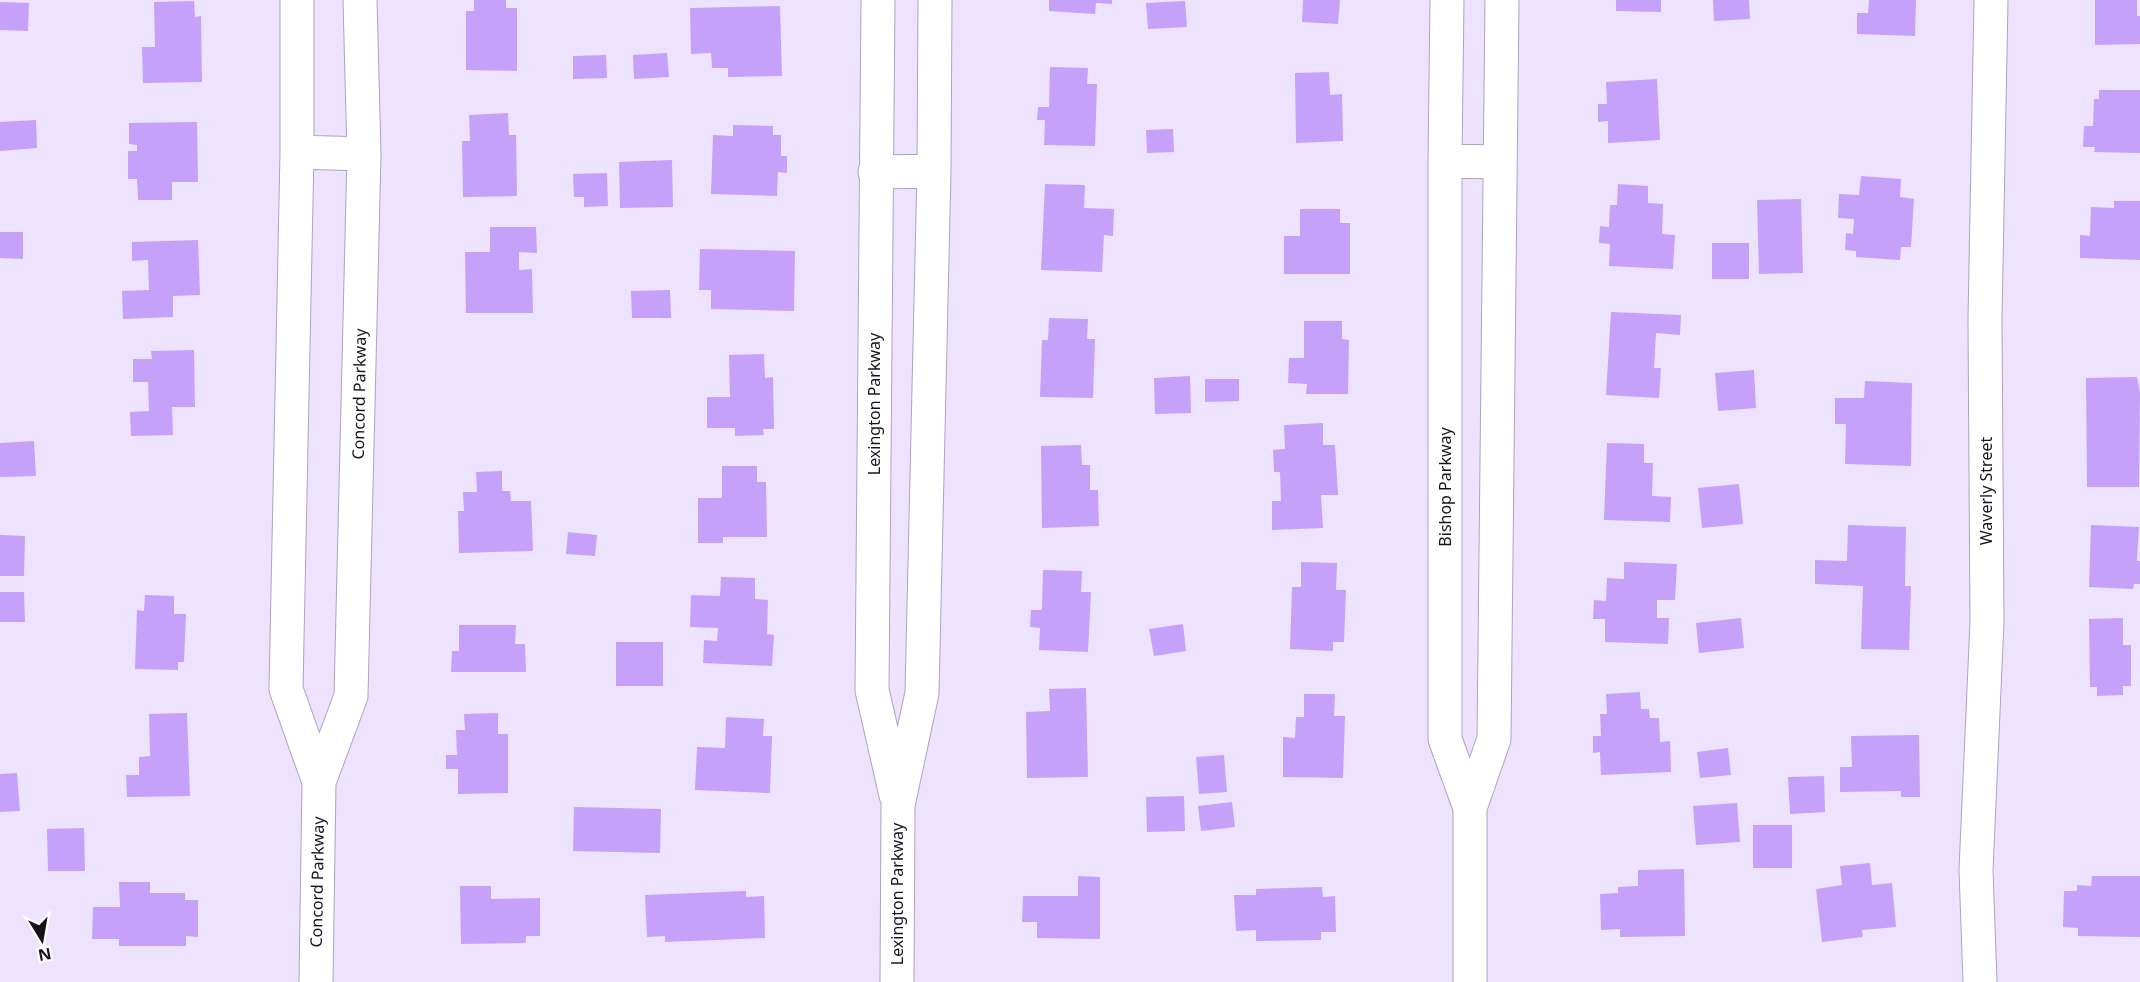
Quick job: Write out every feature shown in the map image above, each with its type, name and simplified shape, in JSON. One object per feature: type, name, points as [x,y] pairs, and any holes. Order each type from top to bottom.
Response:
[{"type":"street","name":"Concord Parkway","points":[[297,0],[297,152],[286,689],[319,782]]},
{"type":"street","name":"Concord Parkway","points":[[316,982],[319,782],[351,696],[364,154],[360,0]]},
{"type":"street","name":"Lexington Parkway","points":[[878,0],[872,690],[898,805]]},
{"type":"street","name":"Lexington Parkway","points":[[897,982],[898,805],[922,693],[936,0]]},
{"type":"street","name":"Bishop Parkway","points":[[1447,0],[1445,739],[1470,808]]},
{"type":"street","name":"Bishop Parkway","points":[[1470,982],[1470,808],[1494,739],[1502,0]]},
{"type":"street","name":"Waverly Street","points":[[1980,982],[1976,870],[1987,622],[1985,319],[1991,0]]},
{"type":"street","points":[[297,152],[364,154]]},
{"type":"street","points":[[1445,161],[1500,162]]},
{"type":"street","points":[[875,172],[934,171]]},
{"type":"building","points":[[474,0],[506,0],[506,8],[517,8],[517,71],[466,70],[466,11],[474,11]]},
{"type":"building","points":[[1049,0],[1112,0],[1112,4],[1096,3],[1095,14],[1049,11]]},
{"type":"building","points":[[1303,0],[1340,0],[1338,24],[1302,22]]},
{"type":"building","points":[[1616,0],[1661,0],[1661,12],[1616,11]]},
{"type":"building","points":[[1713,0],[1749,0],[1750,19],[1714,21]]},
{"type":"building","points":[[1869,0],[1916,0],[1915,36],[1857,34],[1857,13],[1868,13]]},
{"type":"building","points":[[2095,0],[2137,0],[2137,16],[2140,16],[2140,44],[2095,45]]},
{"type":"building","points":[[194,1],[195,17],[201,16],[202,82],[143,83],[142,47],[155,47],[154,2]]},
{"type":"building","points":[[1185,1],[1187,27],[1148,29],[1146,3]]},
{"type":"building","points":[[0,2],[29,3],[28,31],[0,30]]},
{"type":"building","points":[[780,6],[782,76],[728,77],[728,68],[712,68],[711,53],[691,54],[690,8]]},
{"type":"building","points":[[667,53],[669,77],[634,79],[633,55]]},
{"type":"building","points":[[606,55],[607,78],[573,79],[573,56]]},
{"type":"building","points":[[1050,67],[1088,68],[1087,84],[1097,84],[1095,146],[1044,145],[1045,120],[1037,120],[1038,107],[1049,107]]},
{"type":"building","points":[[1329,72],[1330,95],[1342,94],[1343,141],[1296,143],[1295,73]]},
{"type":"building","points":[[1657,79],[1660,140],[1608,143],[1608,121],[1598,122],[1598,104],[1607,104],[1606,82]]},
{"type":"building","points":[[2099,90],[2140,90],[2140,153],[2094,152],[2095,147],[2083,147],[2084,126],[2093,126],[2094,99],[2099,99]]},
{"type":"building","points":[[508,113],[509,135],[516,135],[517,196],[463,197],[462,141],[470,141],[469,115]]},
{"type":"building","points":[[36,120],[37,148],[0,151],[0,122]]},
{"type":"building","points":[[197,122],[198,182],[172,182],[172,200],[138,200],[137,179],[128,179],[128,151],[137,151],[137,145],[129,144],[129,123]]},
{"type":"building","points":[[733,125],[773,126],[773,135],[781,135],[781,156],[787,156],[787,173],[778,172],[777,196],[711,194],[713,135],[733,136]]},
{"type":"building","points":[[1173,129],[1174,152],[1147,153],[1146,130]]},
{"type":"building","points":[[672,160],[673,207],[620,208],[619,162]]},
{"type":"building","points":[[607,173],[608,206],[584,207],[584,197],[574,197],[573,174]]},
{"type":"building","points":[[1861,176],[1901,179],[1900,197],[1914,199],[1911,247],[1901,247],[1900,260],[1856,257],[1856,251],[1845,250],[1846,233],[1853,234],[1854,219],[1838,218],[1839,194],[1859,195]]},
{"type":"building","points":[[1045,184],[1085,185],[1084,208],[1114,209],[1113,236],[1104,235],[1102,272],[1041,270]]},
{"type":"building","points":[[1618,184],[1648,186],[1648,203],[1663,204],[1662,234],[1675,235],[1673,269],[1609,266],[1610,244],[1599,243],[1600,226],[1609,227],[1610,205],[1617,205]]},
{"type":"building","points":[[1801,199],[1803,273],[1759,274],[1757,200]]},
{"type":"building","points":[[2114,201],[2140,201],[2140,260],[2080,258],[2080,235],[2090,236],[2091,207],[2114,208]]},
{"type":"building","points":[[1300,209],[1340,209],[1340,223],[1350,223],[1350,274],[1284,274],[1284,236],[1300,236]]},
{"type":"building","points":[[490,227],[536,227],[537,253],[519,252],[519,270],[532,269],[533,313],[466,313],[465,252],[490,252]]},
{"type":"building","points":[[0,232],[23,232],[23,259],[0,258]]},
{"type":"building","points":[[198,240],[200,295],[173,296],[173,317],[123,319],[122,291],[149,290],[148,260],[132,261],[132,242]]},
{"type":"building","points":[[1712,243],[1749,243],[1749,279],[1712,279]]},
{"type":"building","points":[[700,249],[795,251],[794,311],[711,309],[711,290],[699,290]]},
{"type":"building","points":[[670,290],[671,318],[632,318],[631,291]]},
{"type":"building","points":[[1611,312],[1681,315],[1680,335],[1656,333],[1654,368],[1661,368],[1659,398],[1606,395]]},
{"type":"building","points":[[1049,318],[1088,319],[1087,339],[1095,339],[1093,398],[1040,397],[1042,340],[1048,340]]},
{"type":"building","points":[[1304,321],[1342,321],[1342,339],[1349,340],[1348,394],[1306,394],[1307,384],[1288,383],[1289,358],[1304,358]]},
{"type":"building","points":[[194,350],[195,407],[172,407],[173,435],[131,436],[130,412],[149,411],[148,382],[133,382],[133,359],[152,359],[151,351]]},
{"type":"building","points":[[764,354],[765,378],[773,377],[774,429],[763,429],[764,435],[735,436],[735,428],[707,428],[707,397],[730,397],[729,355]]},
{"type":"building","points":[[1754,370],[1756,408],[1718,411],[1715,373]]},
{"type":"building","points":[[1190,376],[1191,413],[1155,414],[1154,378]]},
{"type":"building","points":[[2137,377],[2140,393],[2139,487],[2087,487],[2086,378]]},
{"type":"building","points":[[1205,379],[1239,379],[1239,401],[1205,402]]},
{"type":"building","points":[[1865,381],[1912,383],[1911,466],[1845,464],[1846,424],[1835,424],[1835,398],[1864,398]]},
{"type":"building","points":[[1323,423],[1323,445],[1335,445],[1338,495],[1321,495],[1323,528],[1272,530],[1272,501],[1281,501],[1280,472],[1274,472],[1273,450],[1285,449],[1284,425]]},
{"type":"building","points":[[34,441],[36,476],[0,477],[0,443]]},
{"type":"building","points":[[1607,443],[1644,444],[1644,463],[1653,463],[1652,496],[1671,497],[1670,522],[1604,520]]},
{"type":"building","points":[[1081,445],[1082,465],[1090,465],[1090,490],[1098,490],[1099,526],[1042,528],[1041,446]]},
{"type":"building","points":[[722,466],[757,466],[757,482],[766,482],[767,537],[723,537],[723,543],[698,543],[698,498],[722,498]]},
{"type":"building","points":[[502,471],[502,491],[510,491],[511,501],[531,501],[533,551],[459,553],[458,511],[464,511],[463,492],[477,492],[476,472]]},
{"type":"building","points":[[1739,484],[1743,524],[1702,528],[1698,488]]},
{"type":"building","points":[[1848,525],[1906,527],[1905,586],[1911,586],[1909,650],[1861,649],[1863,586],[1815,584],[1815,560],[1847,561]]},
{"type":"building","points":[[2091,525],[2139,527],[2137,561],[2140,561],[2140,584],[2134,584],[2133,589],[2089,587]]},
{"type":"building","points":[[568,532],[597,535],[595,556],[566,554]]},
{"type":"building","points":[[0,535],[25,536],[24,576],[0,576]]},
{"type":"building","points":[[1301,562],[1337,563],[1336,590],[1346,590],[1344,642],[1333,642],[1333,651],[1290,649],[1292,587],[1301,587]]},
{"type":"building","points":[[1624,562],[1677,564],[1675,600],[1657,600],[1657,618],[1669,618],[1668,644],[1605,642],[1605,619],[1593,619],[1594,600],[1606,601],[1607,578],[1624,579]]},
{"type":"building","points":[[1043,570],[1082,571],[1081,592],[1091,592],[1088,652],[1039,650],[1040,628],[1030,627],[1031,610],[1042,610]]},
{"type":"building","points":[[721,577],[755,578],[755,599],[768,600],[767,634],[774,635],[772,666],[703,663],[704,640],[717,641],[718,628],[690,627],[691,595],[720,596]]},
{"type":"building","points":[[0,592],[24,592],[25,622],[0,622]]},
{"type":"building","points":[[145,595],[174,596],[174,614],[186,614],[184,662],[178,662],[178,670],[135,669],[137,610],[144,611]]},
{"type":"building","points":[[1741,618],[1744,648],[1699,653],[1696,623]]},
{"type":"building","points":[[2123,618],[2123,645],[2131,645],[2131,686],[2123,686],[2123,695],[2097,696],[2097,687],[2090,687],[2089,619]]},
{"type":"building","points":[[1183,624],[1186,651],[1154,656],[1149,629]]},
{"type":"building","points":[[459,625],[516,625],[515,644],[525,644],[526,672],[451,672],[452,651],[459,651]]},
{"type":"building","points":[[616,642],[663,642],[663,686],[616,686]]},
{"type":"building","points":[[1086,688],[1088,777],[1027,778],[1026,712],[1050,711],[1049,689]]},
{"type":"building","points":[[1640,692],[1641,709],[1649,709],[1650,718],[1659,718],[1660,742],[1670,741],[1671,772],[1601,775],[1600,752],[1593,753],[1593,736],[1601,736],[1600,714],[1607,714],[1606,694]]},
{"type":"building","points":[[1304,694],[1335,694],[1334,716],[1345,716],[1343,778],[1283,777],[1283,737],[1295,738],[1296,717],[1304,717]]},
{"type":"building","points":[[187,713],[190,796],[127,797],[126,775],[139,775],[139,757],[150,756],[149,714]]},
{"type":"building","points":[[498,713],[498,734],[508,734],[508,793],[458,794],[458,769],[446,769],[446,755],[457,755],[456,730],[465,730],[464,714]]},
{"type":"building","points":[[726,717],[764,719],[763,736],[772,736],[770,793],[695,790],[697,747],[725,748]]},
{"type":"building","points":[[1919,735],[1920,797],[1901,797],[1901,791],[1840,792],[1840,767],[1852,767],[1851,736]]},
{"type":"building","points":[[1728,748],[1731,775],[1700,778],[1697,752]]},
{"type":"building","points":[[1224,755],[1227,792],[1199,794],[1196,757]]},
{"type":"building","points":[[17,773],[20,811],[0,812],[0,774]]},
{"type":"building","points":[[1824,776],[1825,812],[1790,814],[1788,777]]},
{"type":"building","points":[[1184,796],[1185,831],[1147,832],[1146,797]]},
{"type":"building","points":[[1232,802],[1235,827],[1201,831],[1198,806]]},
{"type":"building","points":[[1737,803],[1740,842],[1696,845],[1693,806]]},
{"type":"building","points":[[574,807],[661,809],[660,853],[573,851]]},
{"type":"building","points":[[1753,825],[1792,825],[1792,868],[1753,868]]},
{"type":"building","points":[[84,828],[85,871],[48,871],[47,829]]},
{"type":"building","points":[[1870,863],[1872,885],[1892,883],[1896,927],[1862,930],[1863,937],[1822,942],[1816,889],[1842,885],[1840,866]]},
{"type":"building","points":[[1684,869],[1685,936],[1620,937],[1620,929],[1601,930],[1600,894],[1618,893],[1618,887],[1638,886],[1638,870]]},
{"type":"building","points":[[1078,876],[1100,877],[1100,939],[1037,938],[1037,922],[1022,922],[1023,896],[1078,896]]},
{"type":"building","points":[[2092,876],[2140,876],[2140,937],[2078,936],[2078,928],[2063,927],[2064,891],[2077,891],[2077,885],[2091,886]]},
{"type":"building","points":[[119,882],[150,882],[150,893],[185,893],[185,900],[198,900],[198,937],[186,936],[186,946],[119,946],[119,939],[92,939],[93,907],[120,907]]},
{"type":"building","points":[[460,886],[491,886],[491,899],[540,898],[540,936],[526,936],[526,943],[461,944]]},
{"type":"building","points":[[1322,887],[1323,897],[1335,896],[1336,932],[1321,932],[1321,940],[1256,941],[1256,930],[1236,931],[1234,895],[1256,895],[1256,889]]},
{"type":"building","points":[[746,891],[746,897],[764,896],[765,938],[665,942],[665,936],[647,937],[645,895]]}]
